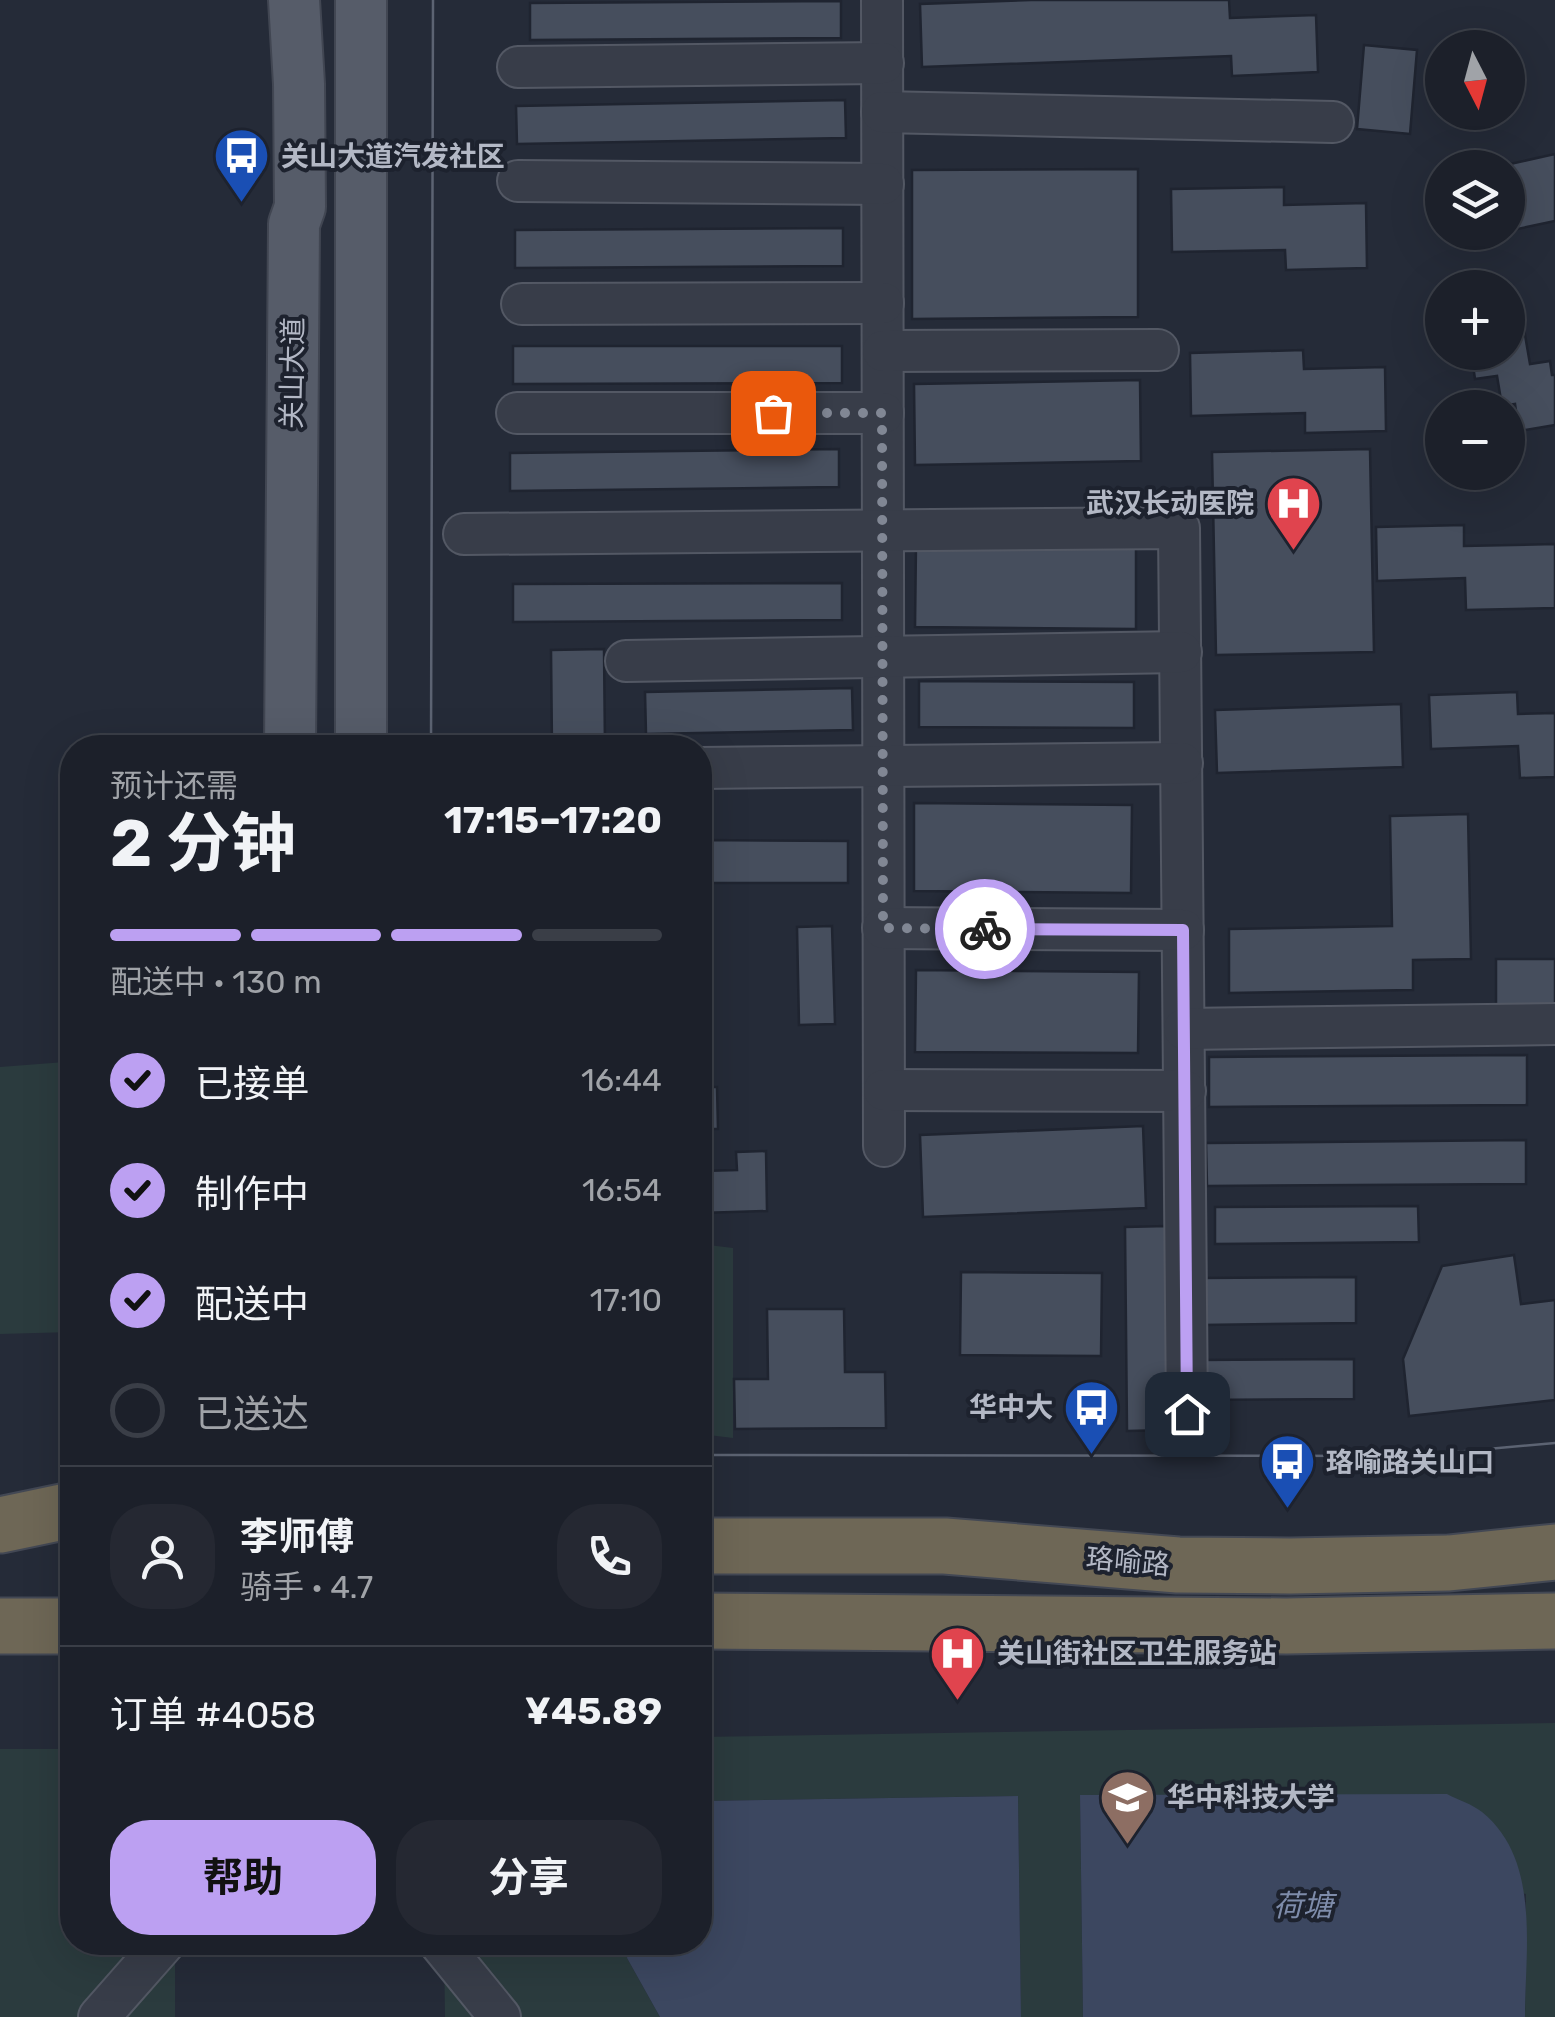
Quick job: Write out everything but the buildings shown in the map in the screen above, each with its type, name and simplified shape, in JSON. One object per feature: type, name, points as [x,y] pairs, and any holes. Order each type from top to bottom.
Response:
[{"type":"highway","points":[[0,1525],[60,1512]]},
{"type":"highway","name":"珞喻路","points":[[712,1545],[945,1546],[1178,1566],[1449,1563],[1555,1552]]},
{"type":"highway","points":[[0,1550],[60,1548]]},
{"type":"highway","points":[[712,1621],[1286,1626],[1555,1621]]},
{"type":"highway","points":[[0,1626],[60,1626]]},
{"type":"main road","name":"关山大道","points":[[290,735],[294,224],[300,207],[294,0]]},
{"type":"main road","points":[[361,0],[361,735]]},
{"type":"street","points":[[882,0],[884,1146]]},
{"type":"street","points":[[518,67],[882,63]]},
{"type":"street","points":[[882,112],[1333,122]]},
{"type":"street","points":[[518,181],[883,184]]},
{"type":"street","points":[[522,304],[882,303]]},
{"type":"street","points":[[882,351],[1158,350]]},
{"type":"street","points":[[517,412],[882,413]]},
{"type":"street","points":[[464,534],[1180,528],[1187,1414]]},
{"type":"street","points":[[626,661],[1182,652]]},
{"type":"street","points":[[712,768],[1182,763]]},
{"type":"street","points":[[883,928],[1183,930]]},
{"type":"street","points":[[1184,1030],[1555,1024]]},
{"type":"street","points":[[884,1090],[1184,1090]]},
{"type":"street","points":[[100,2017],[154,1955]]},
{"type":"street","points":[[450,1955],[500,2017]]},
{"type":"shaded area","points":[[60,1062],[60,1332],[0,1334],[0,1067]]},
{"type":"shaded area","points":[[712,1245],[733,1248],[733,1438],[712,1435]]},
{"type":"shaded area","points":[[1555,1723],[1555,2017],[1525,2017],[1526,1894],[1080,1795],[1083,2017],[1021,2017],[1018,1796],[712,1801],[712,1737]]},
{"type":"shaded area","points":[[0,1749],[60,1749],[60,1955],[175,1955],[175,2017],[0,2017]]},
{"type":"shaded area","points":[[444,1955],[628,1955],[660,2017],[445,2017]]},
{"type":"water","name":"荷塘","points":[[1447,1794],[1482,1812],[1501,1832],[1514,1855],[1526,1907],[1525,2017],[1083,2017],[1080,1795]]},
{"type":"water","points":[[1018,1796],[1021,2017],[660,2017],[628,1955],[712,1955],[712,1801]]},
{"type":"tram line","points":[[431,735],[433,0]]},
{"type":"tram line","points":[[712,1455],[1411,1456],[1555,1443]]},
{"type":"way so far","points":[[773,413],[882,413],[883,928],[985,929]]},
{"type":"place","name":"关山大道汽发社区","points":[[242,205]]},
{"type":"place","name":"武汉长动医院","points":[[1293,552]]},
{"type":"place","name":"华中大","points":[[1092,1456]]},
{"type":"place","name":"珞喻路关山口","points":[[1287,1511]]},
{"type":"place","name":"关山街社区卫生服务站","points":[[958,1702]]},
{"type":"place","name":"华中科技大学","points":[[1128,1846]]},
{"type":"route","points":[[985,929],[1183,930],[1187,1414]]}]
